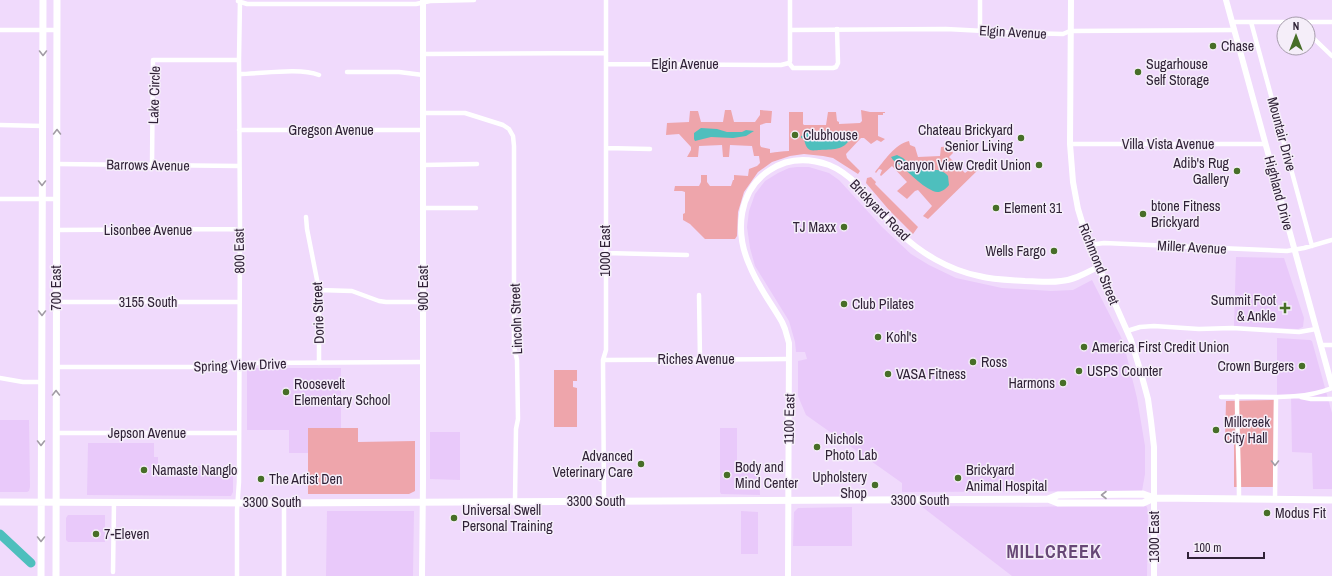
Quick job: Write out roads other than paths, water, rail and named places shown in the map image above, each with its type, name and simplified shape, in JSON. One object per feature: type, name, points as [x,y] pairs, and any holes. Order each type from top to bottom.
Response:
[{"type":"main road","name":"700 East","points":[[41,576],[43,0]]},
{"type":"main road","name":"700 East","points":[[56,576],[57,0]]},
{"type":"main road","name":"3300 South","points":[[0,502],[423,502],[1048,499],[1058,503],[1143,503],[1154,498],[1332,500]]},
{"type":"street","points":[[239,0],[247,4],[416,4],[423,1],[474,0]]},
{"type":"street","name":"800 East","points":[[237,576],[240,229],[239,0]]},
{"type":"street","name":"1000 East","points":[[604,501],[603,360],[606,350],[606,0]]},
{"type":"street","points":[[790,0],[789,63],[793,68],[836,67],[838,63],[837,29]]},
{"type":"street","points":[[980,0],[980,30]]},
{"type":"street","name":"Richmond Street","points":[[1070,0],[1071,169],[1081,221],[1089,245],[1127,331],[1141,373],[1151,420],[1154,447],[1154,498]]},
{"type":"street","name":"Highland Drive","points":[[1226,0],[1332,387]]},
{"type":"street","name":"900 East","points":[[422,576],[423,1]]},
{"type":"street","points":[[1232,22],[1276,23]]},
{"type":"street","name":"Mountair Drive","points":[[1251,22],[1312,246]]},
{"type":"street","points":[[1316,22],[1332,22]]},
{"type":"street","name":"Elgin Avenue","points":[[790,30],[946,29],[1063,34],[1070,31],[1234,30]]},
{"type":"street","points":[[0,30],[57,30]]},
{"type":"street","points":[[1316,41],[1332,56]]},
{"type":"street","points":[[423,54],[606,53]]},
{"type":"street","name":"Lake Circle","points":[[152,165],[153,60],[239,60]]},
{"type":"street","name":"Elgin Avenue","points":[[606,64],[781,65],[789,63]]},
{"type":"street","points":[[239,74],[259,72],[311,72],[319,76]]},
{"type":"street","points":[[347,72],[399,72],[423,75]]},
{"type":"street","name":"Lincoln Street","points":[[423,113],[465,113],[503,124],[513,136],[514,346],[518,360],[518,419],[516,429],[515,501]]},
{"type":"street","points":[[0,125],[42,126]]},
{"type":"street","name":"Gregson Avenue","points":[[239,130],[423,130]]},
{"type":"street","name":"Villa Vista Avenue","points":[[1070,144],[1266,144]]},
{"type":"street","points":[[606,148],[650,149]]},
{"type":"street","name":"Brickyard Road","points":[[789,359],[789,343],[785,329],[753,274],[747,260],[741,224],[743,207],[755,184],[766,172],[789,162],[806,160],[813,161],[831,166],[844,174],[853,181],[899,232],[915,246],[937,260],[964,272],[1000,279],[1051,282],[1071,279],[1098,267]]},
{"type":"street","name":"Barrows Avenue","points":[[57,164],[239,166]]},
{"type":"street","points":[[423,165],[477,164]]},
{"type":"street","points":[[0,199],[56,199]]},
{"type":"street","points":[[423,208],[476,208]]},
{"type":"street","name":"Dorie Street","points":[[306,217],[319,290],[319,363]]},
{"type":"street","name":"Lisonbee Avenue","points":[[56,230],[240,229]]},
{"type":"street","name":"Miller Avenue","points":[[1089,245],[1104,243],[1295,250],[1332,240]]},
{"type":"street","points":[[605,253],[687,255]]},
{"type":"street","points":[[319,290],[352,291],[378,301],[386,302],[423,302]]},
{"type":"street","points":[[699,295],[700,359]]},
{"type":"street","name":"3155 South","points":[[56,302],[239,302]]},
{"type":"street","points":[[1127,331],[1145,326],[1199,329],[1232,328],[1299,332],[1316,329]]},
{"type":"street","points":[[1321,346],[1332,345]]},
{"type":"street","name":"Riches Avenue","points":[[603,360],[789,359]]},
{"type":"street","name":"1100 East","points":[[788,576],[789,359]]},
{"type":"street","name":"Spring View Drive","points":[[56,368],[232,367],[248,363],[423,362]]},
{"type":"street","points":[[0,378],[23,382],[42,382]]},
{"type":"street","points":[[1221,397],[1296,396],[1318,393],[1332,387]]},
{"type":"street","points":[[1237,396],[1239,499]]},
{"type":"street","points":[[1275,499],[1276,396]]},
{"type":"street","points":[[1296,396],[1311,399],[1332,399]]},
{"type":"street","name":"Jepson Avenue","points":[[56,432],[239,433]]},
{"type":"street","name":"1300 East","points":[[1154,498],[1154,576]]},
{"type":"street","points":[[113,572],[114,502]]},
{"type":"street","points":[[284,502],[284,576]]},
{"type":"waterway","points":[[0,534],[31,563]]},
{"type":"place","name":"Chase","points":[[1213,46]]},
{"type":"place","name":"Sugarhouse Self Storage","points":[[1138,72]]},
{"type":"place","name":"Clubhouse","points":[[795,135]]},
{"type":"place","name":"Chateau Brickyard Senior Living","points":[[1021,138]]},
{"type":"place","name":"Canyon View Credit Union","points":[[1039,165]]},
{"type":"place","name":"Adib's Rug Gallery","points":[[1237,171]]},
{"type":"place","name":"Element 31","points":[[996,208]]},
{"type":"place","name":"btone Fitness Brickyard","points":[[1143,214]]},
{"type":"place","name":"TJ Maxx","points":[[844,227]]},
{"type":"place","name":"Wells Fargo","points":[[1054,251]]},
{"type":"place","name":"Club Pilates","points":[[844,304]]},
{"type":"place","name":"Summit Foot & Ankle","points":[[1285,308]]},
{"type":"place","name":"Kohl's","points":[[878,337]]},
{"type":"place","name":"America First Credit Union","points":[[1084,347]]},
{"type":"place","name":"Ross","points":[[973,362]]},
{"type":"place","name":"Crown Burgers","points":[[1302,366]]},
{"type":"place","name":"USPS Counter","points":[[1079,371]]},
{"type":"place","name":"VASA Fitness","points":[[888,374]]},
{"type":"place","name":"Harmons","points":[[1063,383]]},
{"type":"place","name":"Roosevelt Elementary School","points":[[286,392]]},
{"type":"place","name":"Millcreek City Hall","points":[[1216,430]]},
{"type":"place","name":"Nichols Photo Lab","points":[[817,447]]},
{"type":"place","name":"Advanced Veterinary Care","points":[[641,464]]},
{"type":"place","name":"Namaste Nanglo","points":[[144,470]]},
{"type":"place","name":"Body and Mind Center","points":[[727,475]]},
{"type":"place","name":"Brickyard Animal Hospital","points":[[958,478]]},
{"type":"place","name":"The Artist Den","points":[[261,479]]},
{"type":"place","name":"Upholstery Shop","points":[[875,485]]},
{"type":"place","name":"Modus Fit","points":[[1267,513]]},
{"type":"place","name":"Universal Swell Personal Training","points":[[454,518]]},
{"type":"place","name":"7-Eleven","points":[[96,534]]},
{"type":"district","name":"MILLCREEK","points":[[1054,551]]}]
